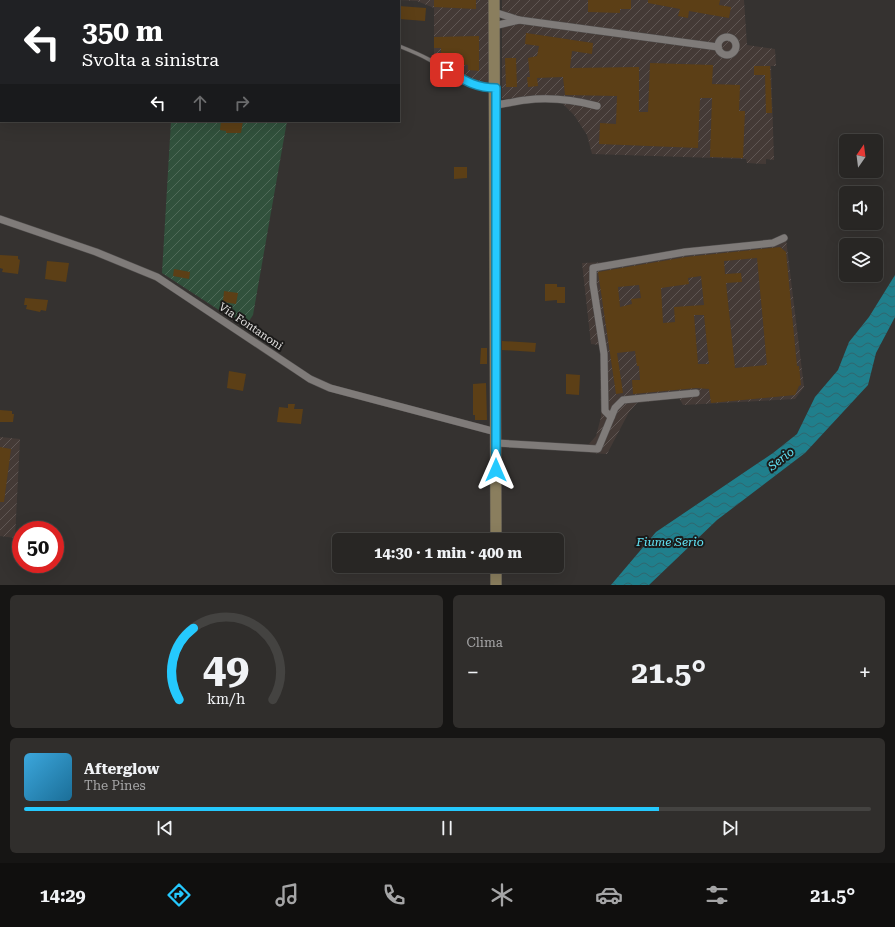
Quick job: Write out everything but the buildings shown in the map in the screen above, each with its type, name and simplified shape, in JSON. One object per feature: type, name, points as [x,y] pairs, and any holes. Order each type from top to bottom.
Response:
[{"type":"main road","points":[[494,0],[496,88],[496,533]]},
{"type":"main road","points":[[496,573],[496,585]]},
{"type":"street","points":[[494,12],[519,20],[718,47]]},
{"type":"street","points":[[494,26],[519,20]]},
{"type":"street","points":[[495,104],[549,99],[582,102],[596,106]]},
{"type":"street","name":"Via Fontanoni","points":[[0,219],[82,247],[157,277],[310,379],[330,388],[496,437],[598,449],[611,417]]},
{"type":"street","points":[[696,393],[630,398],[618,404],[611,417],[605,411],[604,354],[593,268],[685,252],[773,243],[784,238]]},
{"type":"lane","points":[[400,46],[426,58],[468,82],[482,88],[496,88]]},
{"type":"shaded area","points":[[400,0],[491,0],[491,81],[479,85],[434,60],[434,8],[417,1]]},
{"type":"shaded area","points":[[502,0],[744,0],[747,45],[775,49],[776,66],[771,66],[774,160],[766,159],[766,164],[747,163],[746,159],[592,154],[587,135],[574,115],[555,96],[502,99]]},
{"type":"shaded area","points":[[786,239],[804,387],[795,399],[683,405],[679,398],[637,403],[629,412],[607,454],[590,453],[588,445],[596,436],[601,417],[600,345],[591,344],[582,263],[612,262]]},
{"type":"shaded area","points":[[0,437],[20,439],[16,521],[12,521],[12,538],[0,536]]},
{"type":"green space","points":[[171,122],[287,122],[253,315],[245,327],[162,273]]},
{"type":"water","name":"Fiume Serio","points":[[895,275],[895,317],[876,353],[868,385],[805,453],[717,520],[649,585],[611,585],[656,532],[773,453],[797,434],[815,397],[838,370],[849,342],[869,317]]},
{"type":"route","points":[[447,70],[482,88],[496,88],[496,470]]},
{"type":"water label","name":"Serio","points":[[781,459]]}]
